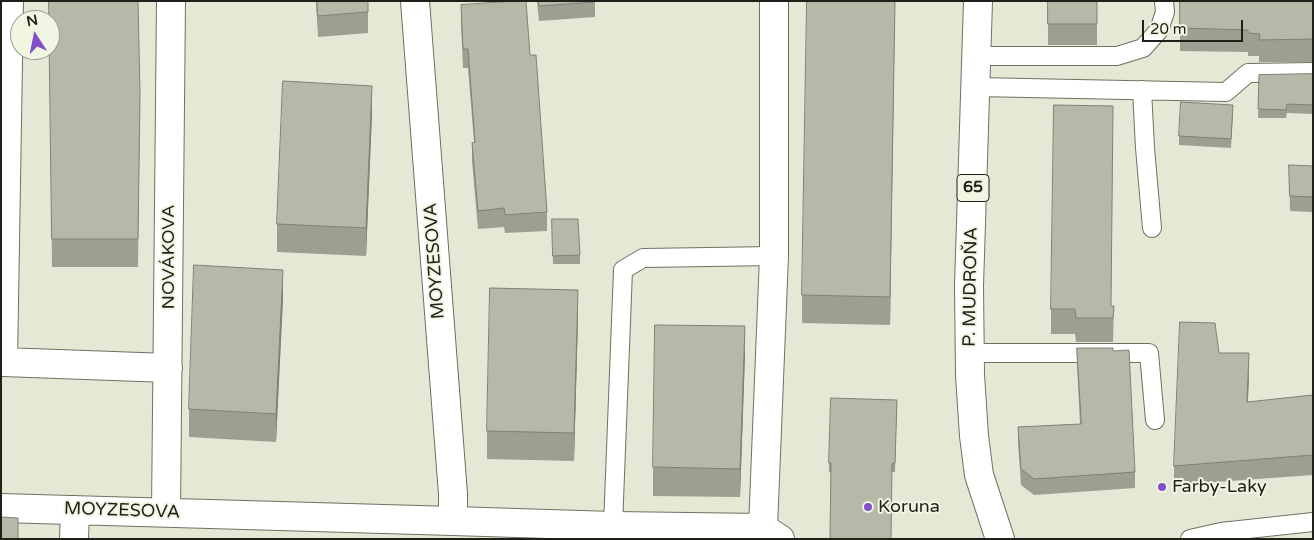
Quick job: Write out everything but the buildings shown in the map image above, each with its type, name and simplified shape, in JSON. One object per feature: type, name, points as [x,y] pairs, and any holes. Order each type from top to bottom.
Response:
[{"type":"street","points":[[9,1],[3,362],[168,368]]},
{"type":"street","name":"NOVÁKOVA","points":[[166,512],[171,1]]},
{"type":"street","name":"MOYZESOVA","points":[[415,1],[453,494],[453,521]]},
{"type":"street","points":[[771,534],[774,1]]},
{"type":"street","name":"P. MUDROŇA","points":[[978,1],[969,286],[970,353],[974,436],[979,476],[1000,539]]},
{"type":"street","name":"MOYZESOVA","points":[[1,508],[613,526],[771,534]]},
{"type":"street","points":[[74,539],[75,510]]},
{"type":"lane","points":[[977,56],[1117,56],[1144,48],[1159,30],[1165,12],[1164,1]]},
{"type":"lane","points":[[976,87],[1226,92],[1248,73],[1313,72]]},
{"type":"lane","points":[[1142,90],[1152,228]]},
{"type":"lane","points":[[613,526],[623,270],[643,258],[774,256]]},
{"type":"lane","points":[[970,353],[1149,353],[1155,420]]},
{"type":"lane","points":[[1190,539],[1221,532],[1313,522]]},
{"type":"place","name":"Farby-Laky","points":[[1162,487]]},
{"type":"place","name":"Koruna","points":[[868,507]]}]
